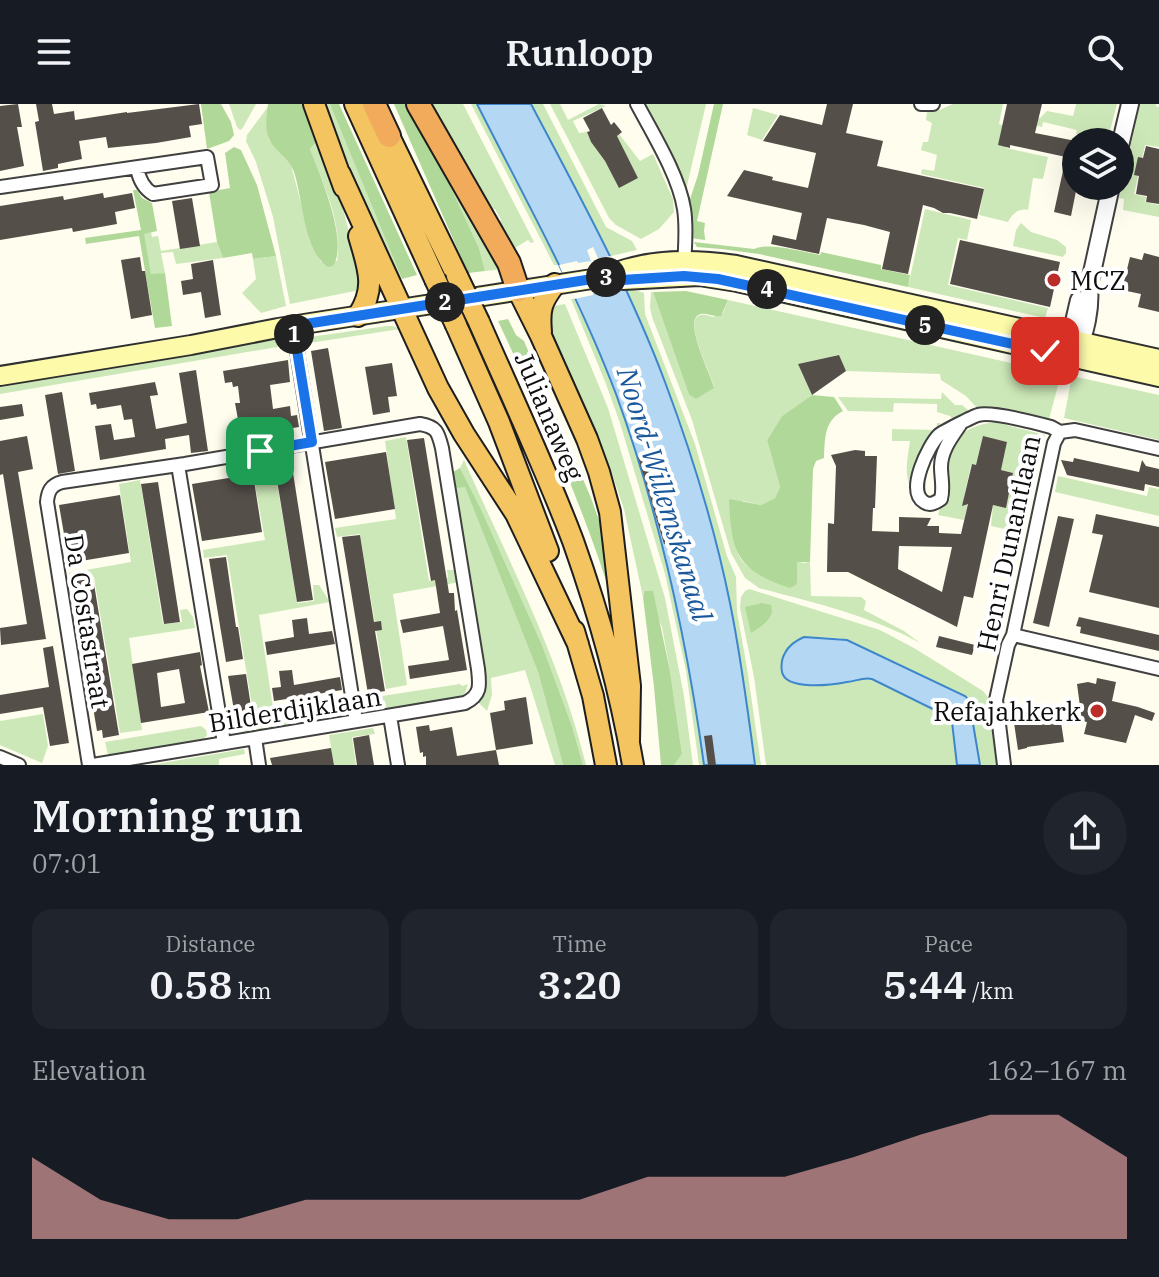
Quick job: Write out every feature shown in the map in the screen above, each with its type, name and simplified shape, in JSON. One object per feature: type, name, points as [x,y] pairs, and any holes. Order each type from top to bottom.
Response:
[{"type":"highway","points":[[314,104],[340,174],[365,258],[370,287],[365,306],[358,316]]},
{"type":"highway","name":"Julianaweg","points":[[355,104],[499,422],[561,588],[593,696],[606,765]]},
{"type":"highway","name":"Julianaweg","points":[[374,104],[479,322],[572,540],[603,634],[633,765]]},
{"type":"highway","points":[[418,104],[509,263],[518,290],[587,439],[610,512],[630,686],[629,741]]},
{"type":"highway","points":[[340,174],[448,407],[516,514],[578,644]]},
{"type":"highway","points":[[541,336],[541,306],[561,283]]},
{"type":"main road","points":[[0,376],[561,283],[684,269],[699,276],[1159,359]]},
{"type":"main road","points":[[1075,346],[1159,377]]},
{"type":"street","points":[[637,104],[678,186],[685,214],[684,269]]},
{"type":"street","points":[[921,104],[933,104]]},
{"type":"street","points":[[1124,128],[1130,104]]},
{"type":"street","points":[[0,187],[207,157],[212,185],[153,194],[139,178],[137,168]]},
{"type":"street","points":[[1075,346],[1081,295],[1089,286],[1108,200]]},
{"type":"street","points":[[293,326],[356,721]]},
{"type":"street","name":"Henri Dunantlaan","points":[[960,425],[940,462],[941,499],[928,504],[918,494],[917,477],[927,451],[939,435],[949,429],[977,415],[989,414],[1051,427],[1060,432],[1054,443],[996,700],[1004,765]]},
{"type":"street","name":"Bilderdijklaan","points":[[91,765],[465,703],[475,698],[479,691],[478,669],[442,448],[435,430],[420,424],[312,442]]},
{"type":"street","points":[[1060,432],[1075,430],[1159,449]]},
{"type":"street","points":[[224,743],[178,465],[312,442]]},
{"type":"street","name":"Da Costastraat","points":[[91,765],[48,493],[53,486],[62,482],[178,465]]},
{"type":"street","points":[[1013,635],[1159,669]]},
{"type":"street","points":[[390,716],[398,765]]},
{"type":"street","points":[[255,738],[259,765]]},
{"type":"street","points":[[0,757],[19,765]]},
{"type":"green space","points":[[201,104],[221,104],[234,135],[229,141],[207,149]]},
{"type":"green space","points":[[229,104],[256,104],[240,130],[237,127]]},
{"type":"green space","points":[[268,104],[303,104],[316,142],[310,149],[326,191],[338,241],[333,266],[328,267],[313,249],[294,172],[268,136]]},
{"type":"green space","points":[[303,104],[308,104],[339,194],[360,290],[290,304],[273,217],[246,141],[267,108],[269,140],[291,165],[308,230],[321,262],[337,261],[335,218],[310,149],[316,142]]},
{"type":"green space","points":[[325,104],[330,104],[332,108],[402,279],[398,280],[364,204]]},
{"type":"green space","points":[[330,104],[339,104],[417,275],[402,279]]},
{"type":"green space","points":[[394,104],[407,104],[437,158],[479,248],[485,271],[468,273]]},
{"type":"green space","points":[[422,104],[463,104],[534,242],[528,240],[512,253],[509,237],[495,209],[492,210],[472,175],[469,176]]},
{"type":"green space","points":[[471,104],[477,104],[559,265],[554,265]]},
{"type":"green space","points":[[531,104],[543,104],[606,227],[632,241],[637,250],[611,256]]},
{"type":"green space","points":[[550,104],[560,104],[568,120],[599,104],[606,106],[573,121],[579,133],[587,132],[619,187],[638,178],[617,136],[619,134],[640,161],[653,154],[673,199],[674,212],[659,229],[641,239],[609,218]]},
{"type":"green space","points":[[644,104],[706,104],[686,190]]},
{"type":"green space","points":[[714,104],[723,104],[697,221],[705,223],[705,240],[690,238],[689,202]]},
{"type":"green space","points":[[953,104],[1003,104],[999,124],[1005,126],[1009,135],[1006,148],[1048,157],[1043,179],[1033,178],[1028,210],[1016,212],[1008,222],[979,215],[984,188],[921,174],[922,169],[934,171],[937,155],[921,150],[923,142],[928,142],[932,123],[926,120],[927,112]]},
{"type":"green space","points":[[1076,104],[1117,104],[1111,128],[1068,128],[1043,122],[1042,127],[1017,121],[1018,113],[1040,118],[1047,111],[1073,116]]},
{"type":"green space","points":[[1140,104],[1156,104],[1159,107],[1159,147],[1145,145],[1134,194],[1134,131]]},
{"type":"green space","points":[[753,108],[778,115],[762,140],[747,135]]},
{"type":"green space","points":[[234,147],[241,150],[257,185],[276,256],[253,259],[252,253],[223,258],[217,242],[209,192],[230,188],[225,153]]},
{"type":"green space","points":[[437,158],[505,269],[485,271],[479,248]]},
{"type":"green space","points":[[133,190],[152,203],[157,231],[144,234],[151,274],[165,273],[172,326],[155,328],[139,236],[86,244],[85,238],[141,230]]},
{"type":"green space","points":[[1134,194],[1146,197],[1145,202],[1159,205],[1159,217],[1123,210],[1124,200],[1134,200]]},
{"type":"green space","points":[[925,209],[971,220],[967,240],[958,238],[948,285],[1048,308],[1045,318],[908,287]]},
{"type":"green space","points":[[1021,223],[1031,232],[1057,240],[1066,247],[1066,253],[1063,257],[1013,246],[1016,230]]},
{"type":"green space","points":[[151,232],[152,237],[158,236],[161,251],[217,242],[223,258],[176,264],[173,252],[161,253],[165,273],[151,275],[143,233]]},
{"type":"green space","points":[[694,242],[754,249],[776,247],[820,255],[821,252],[881,265],[881,269],[910,275],[908,287],[759,254],[697,247]]},
{"type":"green space","points":[[276,256],[286,306],[261,313],[242,293],[256,279],[253,259]]},
{"type":"green space","points":[[626,290],[644,293],[645,314],[695,444],[727,556],[736,577],[737,612],[761,765],[755,765],[738,647],[720,559],[681,426]]},
{"type":"green space","points":[[686,291],[728,300],[721,316],[701,314],[696,318],[694,325],[699,347],[714,388],[696,399],[689,395],[653,292]]},
{"type":"green space","points":[[651,292],[689,395],[696,399],[714,387],[697,340],[695,319],[701,315],[713,317],[723,313],[728,300],[1061,374],[1048,423],[976,407],[966,396],[941,380],[940,374],[846,371],[838,355],[798,364],[812,395],[782,416],[767,440],[780,487],[775,498],[761,505],[743,501],[737,535],[739,555],[759,573],[796,585],[797,561],[810,562],[811,596],[861,597],[866,601],[864,610],[920,643],[861,617],[759,588],[745,578],[731,553],[692,420],[652,317]]},
{"type":"green space","points":[[765,294],[1040,356],[1039,361],[764,300]]},
{"type":"green space","points":[[571,299],[574,299],[611,383],[645,485],[680,624],[704,765],[699,765],[686,671],[665,574],[620,423]]},
{"type":"green space","points":[[565,304],[608,408],[665,598],[684,696],[693,765],[674,765],[682,754],[662,627],[646,591],[643,597],[624,509],[610,468],[547,321],[548,307]]},
{"type":"green space","points":[[508,319],[516,335],[524,341],[591,498],[611,559],[615,609],[576,499],[498,321]]},
{"type":"green space","points":[[387,326],[400,329],[303,344],[310,337]]},
{"type":"green space","points":[[278,335],[289,345],[0,394],[0,383],[268,340]]},
{"type":"green space","points":[[1072,376],[1159,395],[1159,440],[1064,418]]},
{"type":"green space","points":[[942,392],[955,405],[962,405],[968,410],[966,416],[955,421],[937,412],[937,404],[894,403],[893,412],[848,411],[838,397],[941,399]]},
{"type":"green space","points":[[812,395],[834,397],[843,411],[829,425],[824,458],[816,461],[813,469],[810,562],[797,562],[797,582],[790,588],[758,574],[740,557],[732,533],[729,499],[761,505],[775,498],[780,487],[767,440],[782,416]]},
{"type":"green space","points":[[995,422],[1045,435],[1023,533],[991,526],[993,505],[1006,507],[1013,473],[1001,470],[1007,442],[983,437],[976,465],[971,465],[964,497],[969,499],[964,520],[938,515],[940,508],[950,499],[948,466],[951,447],[969,430]]},
{"type":"green space","points":[[937,423],[944,428],[914,494],[907,475],[910,441],[892,441],[892,429],[937,430]]},
{"type":"green space","points":[[406,437],[429,581],[448,578],[447,570],[454,570],[460,582],[393,594],[407,685],[386,689],[360,534],[337,537],[335,528],[396,519],[385,441]]},
{"type":"green space","points":[[273,459],[297,603],[314,601],[313,585],[319,585],[330,602],[259,615],[273,708],[253,711],[227,555],[204,558],[203,550],[265,540],[251,462]]},
{"type":"green space","points":[[464,460],[548,648],[586,765],[583,765],[542,645],[460,468]]},
{"type":"green space","points":[[460,468],[542,645],[583,765],[563,765],[538,672],[465,487],[456,488],[453,472]]},
{"type":"green space","points":[[1058,476],[1147,496],[1149,487],[1159,489],[1159,516],[1055,492]]},
{"type":"green space","points":[[140,480],[163,624],[182,622],[180,610],[187,609],[193,617],[195,628],[129,638],[142,730],[120,733],[94,577],[71,579],[69,573],[131,562],[119,484]]},
{"type":"green space","points":[[465,486],[538,672],[563,765],[555,765],[525,670],[491,678],[492,695],[487,711],[478,702],[484,691],[484,679],[456,488]]},
{"type":"green space","points":[[749,589],[880,630],[983,691],[990,700],[999,765],[980,765],[969,700],[965,696],[847,640],[805,637],[796,640],[782,663],[782,674],[791,683],[846,683],[865,677],[886,685],[950,717],[957,765],[766,765],[754,677],[740,608],[741,597]]},
{"type":"green space","points":[[645,591],[653,591],[670,671],[682,754],[674,765],[661,765],[643,597]]},
{"type":"green space","points":[[762,603],[771,605],[771,614],[751,633],[745,607]]},
{"type":"green space","points":[[468,684],[459,698],[376,711],[371,709],[369,698]]},
{"type":"green space","points":[[333,704],[338,706],[336,717],[247,734],[240,732],[237,723],[240,719]]},
{"type":"green space","points":[[43,714],[48,746],[42,763],[0,745],[0,721]]},
{"type":"green space","points":[[201,726],[206,730],[204,739],[108,755],[105,742]]},
{"type":"green space","points":[[373,728],[375,734],[352,737],[356,765],[334,765],[329,735]]},
{"type":"green space","points":[[244,749],[245,754],[219,759],[219,765],[151,765]]},
{"type":"water","name":"Noord-Willemskanaal","points":[[477,104],[531,104],[602,241],[651,346],[684,436],[717,547],[738,644],[755,765],[704,765],[670,577],[646,484],[616,394],[585,320]]},
{"type":"water","points":[[804,637],[847,640],[965,696],[969,700],[980,765],[957,765],[949,717],[872,679],[810,685],[785,678],[782,672],[784,655],[791,645]]},
{"type":"pier","points":[[593,247],[598,258],[611,256],[626,290],[593,293],[574,299],[559,265],[591,261],[587,250]]},
{"type":"building","points":[[18,104],[22,127],[17,127],[24,166],[0,171],[0,106]]},
{"type":"building","points":[[36,104],[52,104],[54,114],[74,111],[75,120],[199,104],[202,124],[189,126],[191,137],[156,143],[108,148],[106,137],[79,141],[82,159],[43,171],[35,122],[39,121]]},
{"type":"building","points":[[827,104],[853,104],[846,133],[883,141],[877,166],[984,189],[977,219],[943,213],[923,205],[908,274],[882,269],[890,232],[864,225],[827,218],[819,254],[771,244],[773,235],[796,240],[802,213],[727,196],[744,170],[808,188],[816,153],[763,141],[780,115],[822,125]]},
{"type":"building","points":[[1007,104],[1042,104],[1035,133],[1062,138],[1062,156],[1010,145],[1010,148],[998,145]]},
{"type":"building","points":[[602,108],[611,125],[614,122],[622,132],[617,136],[638,178],[619,188],[591,142],[587,132],[590,131],[583,118]]},
{"type":"building","points":[[1146,146],[1159,149],[1159,204],[1146,202],[1147,196],[1136,194],[1139,176],[1134,175],[1138,157],[1143,158]]},
{"type":"building","points":[[1062,175],[1062,200],[1074,200],[1071,216],[1054,212]]},
{"type":"building","points":[[103,193],[104,198],[132,193],[135,208],[115,212],[117,224],[0,240],[0,206]]},
{"type":"building","points":[[192,198],[200,246],[180,249],[172,201]]},
{"type":"building","points":[[960,240],[1060,262],[1050,307],[950,284]]},
{"type":"building","points":[[1144,253],[1159,257],[1159,312],[1138,307],[1141,294],[1122,290],[1130,257],[1142,260]]},
{"type":"building","points":[[140,257],[152,315],[131,319],[121,260]]},
{"type":"building","points":[[213,260],[221,315],[205,318],[201,292],[183,295],[181,281],[193,279],[191,264]]},
{"type":"building","points":[[328,348],[342,428],[324,431],[311,351]]},
{"type":"building","points":[[839,355],[846,371],[812,395],[798,364]]},
{"type":"building","points":[[288,360],[290,382],[270,385],[273,409],[290,406],[291,416],[297,415],[299,427],[234,438],[231,426],[239,425],[235,403],[240,403],[238,386],[233,387],[232,382],[225,383],[223,371]]},
{"type":"building","points":[[392,363],[397,396],[388,397],[390,412],[373,415],[365,367]]},
{"type":"building","points":[[196,370],[208,451],[191,453],[189,435],[165,439],[166,449],[100,460],[95,426],[111,424],[114,440],[135,437],[132,419],[124,420],[121,405],[97,409],[96,404],[91,405],[89,393],[155,382],[158,395],[150,396],[156,429],[187,423],[179,373]]},
{"type":"building","points":[[62,392],[75,471],[58,474],[45,395]]},
{"type":"building","points":[[22,404],[24,416],[0,420],[0,407]]},
{"type":"building","points":[[27,436],[33,469],[18,472],[46,639],[1,645],[0,628],[27,624],[3,474],[0,475],[0,441]]},
{"type":"building","points":[[983,436],[1007,442],[1001,470],[1013,473],[1006,508],[993,505],[973,598],[964,596],[957,627],[848,572],[827,572],[828,523],[834,524],[836,466],[831,455],[855,450],[865,451],[865,456],[877,456],[872,531],[899,532],[899,517],[931,518],[927,526],[939,526],[939,533],[961,534],[968,504],[962,506],[972,464],[976,465]],"holes":[[[899,546],[952,547],[942,592],[898,569]]]},
{"type":"building","points":[[424,438],[449,593],[454,593],[467,670],[410,679],[408,666],[449,660],[443,626],[403,633],[400,620],[440,613],[435,580],[431,581],[407,440]]},
{"type":"building","points":[[386,452],[395,509],[335,519],[325,462]]},
{"type":"building","points":[[646,455],[672,542],[664,544],[638,457]]},
{"type":"building","points":[[1074,458],[1139,472],[1142,460],[1146,466],[1159,469],[1159,487],[1145,484],[1144,491],[1067,475],[1061,460],[1073,462]]},
{"type":"building","points":[[291,460],[313,600],[297,602],[274,462]]},
{"type":"building","points":[[253,474],[262,532],[202,541],[192,484]]},
{"type":"building","points":[[158,482],[180,622],[164,624],[141,484]]},
{"type":"building","points":[[120,495],[129,553],[69,563],[59,505]]},
{"type":"building","points":[[1096,514],[1159,527],[1159,608],[1089,592],[1103,535],[1092,533]]},
{"type":"building","points":[[1058,516],[1074,519],[1049,627],[1033,623]]},
{"type":"building","points":[[360,535],[374,622],[381,621],[382,630],[375,631],[385,691],[368,694],[342,537]]},
{"type":"building","points":[[226,557],[243,659],[226,662],[209,559]]},
{"type":"building","points":[[93,578],[119,735],[103,738],[102,730],[97,731],[72,582]]},
{"type":"building","points":[[1079,617],[1159,635],[1159,651],[1080,633],[1081,627],[1076,626]]},
{"type":"building","points":[[307,618],[309,634],[332,631],[335,644],[267,655],[265,642],[294,637],[292,620]]},
{"type":"building","points":[[939,636],[975,645],[972,655],[936,647]]},
{"type":"building","points":[[53,646],[69,743],[50,746],[43,707],[0,714],[0,695],[49,687],[43,648]]},
{"type":"building","points":[[200,652],[209,712],[141,723],[132,664]],"holes":[[[179,669],[185,703],[161,707],[157,673]]]},
{"type":"building","points":[[292,670],[294,685],[340,677],[342,690],[274,701],[272,688],[281,687],[279,671]]},
{"type":"building","points":[[246,674],[252,713],[235,716],[228,676]]},
{"type":"building","name":"Refajahkerk","points":[[1097,678],[1116,682],[1112,701],[1155,713],[1152,721],[1135,715],[1126,743],[1084,734],[1087,722],[1082,721],[1077,684],[1096,684]]},
{"type":"building","points":[[526,697],[533,744],[496,750],[490,713],[505,710],[504,701]]},
{"type":"building","points":[[1059,709],[1064,742],[1018,750],[1013,716]]},
{"type":"building","points":[[429,725],[430,731],[452,727],[457,756],[496,750],[499,765],[426,765],[426,756],[420,753],[416,727]]},
{"type":"building","points":[[369,735],[374,765],[357,765],[353,738]]},
{"type":"building","points":[[712,735],[716,765],[708,765],[704,736]]},
{"type":"building","points":[[331,748],[334,765],[272,765],[270,758]]},
{"type":"place","name":"MCZ","points":[[1054,280]]},
{"type":"place","name":"Refajahkerk","points":[[1097,711]]},
{"type":"route","points":[[260,451],[312,442],[293,326],[605,277],[622,280],[699,276],[737,282],[1045,351]]}]
